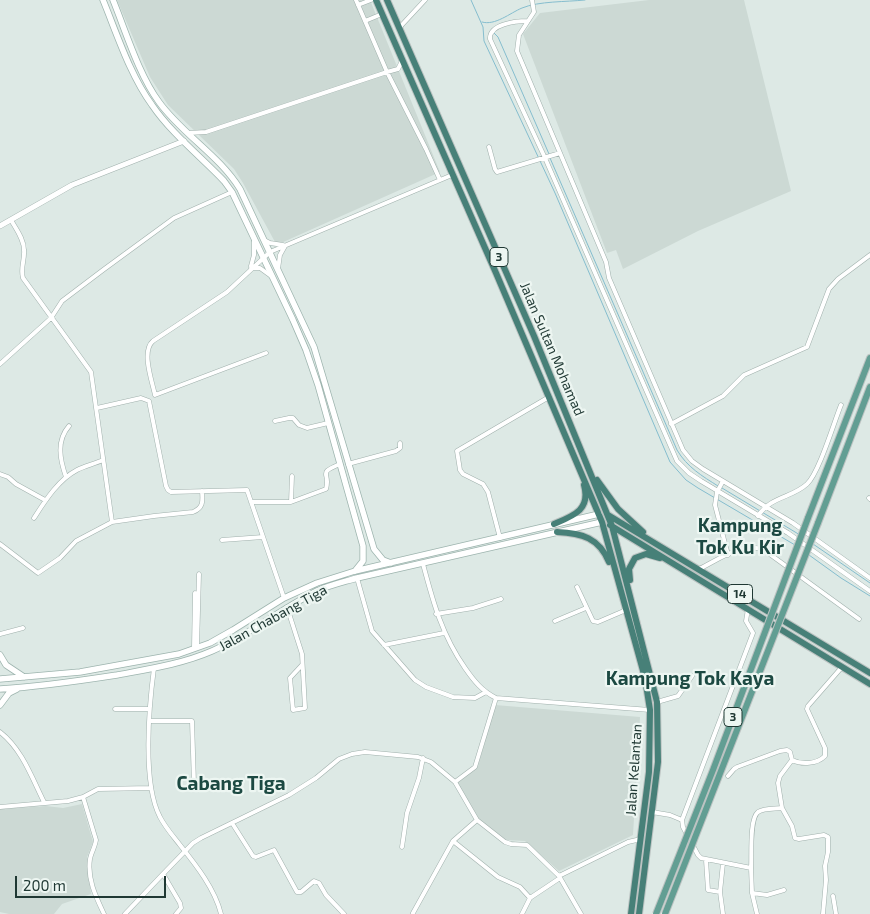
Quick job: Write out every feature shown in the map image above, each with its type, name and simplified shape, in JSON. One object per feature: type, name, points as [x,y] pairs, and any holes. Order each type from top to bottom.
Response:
[{"type":"highway","name":"Jalan Sultan Mohamad","points":[[376,0],[599,514]]},
{"type":"highway","name":"Jalan Sultan Mohamad","points":[[387,0],[608,516]]},
{"type":"highway","points":[[581,450],[611,500],[626,518],[654,542]]},
{"type":"highway","points":[[554,524],[575,515],[585,503],[586,490],[578,464]]},
{"type":"highway","name":"14","points":[[599,514],[608,516],[654,542],[870,673]]},
{"type":"highway","name":"Jalan Kelantan","points":[[599,514],[645,678],[650,710],[649,772],[631,914]]},
{"type":"highway","name":"Jalan Kelantan","points":[[608,516],[632,599],[657,702],[658,762],[639,914]]},
{"type":"highway","points":[[602,522],[612,526]]},
{"type":"highway","name":"14","points":[[612,526],[870,684]]},
{"type":"highway","points":[[557,532],[578,534],[599,545],[604,551],[618,582]]},
{"type":"highway","points":[[632,599],[629,569],[635,558],[646,554],[679,567]]},
{"type":"main road","points":[[103,0],[144,93],[162,118],[224,181],[232,192],[306,350],[364,552],[363,561],[355,570]]},
{"type":"main road","points":[[113,0],[151,88],[169,113],[234,180],[270,252],[314,347],[374,549],[384,560],[391,562]]},
{"type":"main road","name":"3","points":[[656,914],[870,358]]},
{"type":"main road","name":"3","points":[[666,914],[870,387]]},
{"type":"main road","points":[[352,507],[360,504]]},
{"type":"main road","name":"Jalan Chabang Tiga","points":[[0,678],[98,669],[155,659],[196,648],[233,630],[284,598],[317,583],[355,570],[599,514]]},
{"type":"main road","name":"Jalan Chabang Tiga","points":[[0,689],[80,681],[181,662],[212,651],[238,638],[287,607],[319,590],[357,578],[602,522]]},
{"type":"main road","points":[[0,655],[6,665],[24,677]]},
{"type":"main road","points":[[0,705],[9,693],[19,688]]},
{"type":"street","points":[[371,0],[357,2],[440,180]]},
{"type":"street","points":[[399,28],[425,0]]},
{"type":"street","points":[[532,0],[533,9],[531,16],[519,35],[517,51],[606,262],[604,280],[677,462],[689,473],[721,486],[761,511],[816,539],[870,578]]},
{"type":"street","points":[[365,21],[382,14]]},
{"type":"street","points":[[528,20],[499,26],[492,30],[490,39],[687,456],[721,486],[761,511],[802,543],[870,591]]},
{"type":"street","points":[[189,133],[206,132],[398,69],[402,61]]},
{"type":"street","points":[[0,226],[72,185],[184,141]]},
{"type":"street","points":[[489,147],[497,172],[560,153]]},
{"type":"street","points":[[266,353],[155,395],[146,353],[149,344],[228,292],[251,268],[270,252],[452,175]]},
{"type":"street","points":[[0,364],[50,318],[62,301],[183,213],[232,192]]},
{"type":"street","points":[[11,220],[24,244],[24,259],[21,272],[23,278],[50,318],[91,372],[112,522]]},
{"type":"street","points":[[251,268],[254,255],[253,236]]},
{"type":"street","points":[[264,240],[272,244],[285,246]]},
{"type":"street","points":[[278,269],[280,255],[285,246]]},
{"type":"street","points":[[671,424],[723,396],[744,375],[807,347],[829,289],[838,279],[870,255]]},
{"type":"street","points":[[251,268],[260,268],[273,277]]},
{"type":"street","points":[[500,538],[488,492],[482,484],[463,474],[460,470],[458,451],[549,397]]},
{"type":"street","points":[[97,408],[141,398],[149,402],[168,490],[175,492],[247,490],[284,598]]},
{"type":"street","points":[[761,511],[805,486],[811,480],[822,457],[840,405]]},
{"type":"street","points":[[275,421],[293,418],[299,425],[307,428],[328,423]]},
{"type":"street","points":[[66,477],[62,466],[61,443],[64,433],[69,426]]},
{"type":"street","points":[[348,464],[396,451],[400,448],[400,443]]},
{"type":"street","points":[[34,518],[45,500],[66,477],[103,460]]},
{"type":"street","points":[[251,502],[291,502],[326,489],[325,472],[327,469],[340,464]]},
{"type":"street","points":[[0,474],[8,476],[16,484],[45,500]]},
{"type":"street","points":[[291,502],[292,476]]},
{"type":"street","points":[[721,486],[715,505],[728,555]]},
{"type":"street","points":[[0,544],[38,573],[60,558],[76,541],[112,522],[193,512],[202,506],[202,491]]},
{"type":"street","points":[[222,540],[262,537]]},
{"type":"street","points":[[699,569],[728,555],[750,547],[758,547],[859,619]]},
{"type":"street","points":[[423,564],[436,614],[444,633],[458,658],[475,682],[486,692],[496,698],[650,710]]},
{"type":"street","points":[[196,648],[199,574]]},
{"type":"street","points":[[357,578],[372,631],[415,680],[426,688],[439,693],[465,699],[478,698],[486,692]]},
{"type":"street","points":[[578,587],[593,621],[598,622],[626,610]]},
{"type":"street","points":[[195,593],[196,648]]},
{"type":"street","points":[[436,614],[473,608],[501,599]]},
{"type":"street","points":[[287,607],[302,654],[305,708],[293,710],[290,678],[299,671],[302,665]]},
{"type":"street","points":[[554,621],[586,608]]},
{"type":"street","points":[[748,609],[746,621],[753,633],[682,820],[683,827],[698,855],[706,860],[751,868]]},
{"type":"street","points":[[0,634],[23,628]]},
{"type":"street","points":[[384,645],[444,633]]},
{"type":"street","points":[[792,760],[799,763],[813,762],[825,756],[825,748],[807,709],[812,699],[825,688],[842,667]]},
{"type":"street","points":[[154,668],[149,709],[151,788],[160,818],[185,851],[214,895],[221,914]]},
{"type":"street","points":[[657,702],[678,696],[692,676]]},
{"type":"street","points":[[454,782],[475,767],[496,698]]},
{"type":"street","points":[[115,709],[149,709]]},
{"type":"street","points":[[149,721],[192,721],[194,784]]},
{"type":"street","points":[[0,732],[22,758],[44,802]]},
{"type":"street","points":[[728,776],[738,767],[784,750],[790,752],[792,760]]},
{"type":"street","points":[[125,914],[193,843],[289,795],[316,778],[334,762],[352,754],[365,752],[423,758],[431,762],[454,782],[477,820],[505,842],[526,845],[560,877],[581,914]]},
{"type":"street","points":[[402,847],[407,813],[419,778],[423,758]]},
{"type":"street","points":[[792,760],[780,776],[778,783],[782,808],[792,826],[793,835],[795,838],[824,835],[828,837],[823,914]]},
{"type":"street","points":[[0,808],[68,801],[83,797],[98,789],[151,788]]},
{"type":"street","points":[[83,797],[96,840],[96,845],[90,858],[90,878],[95,896],[104,914]]},
{"type":"street","points":[[757,914],[752,893],[753,823],[756,815],[764,810],[782,808]]},
{"type":"street","points":[[652,812],[670,815],[682,820]]},
{"type":"street","points":[[413,913],[453,841],[477,820]]},
{"type":"street","points":[[232,823],[253,856],[256,857],[274,850],[297,892],[301,892],[314,881],[320,884],[329,898],[344,914]]},
{"type":"street","points":[[522,914],[530,898],[560,877],[628,842],[641,839]]},
{"type":"street","points":[[453,841],[498,877],[517,885],[530,898]]},
{"type":"street","points":[[706,860],[708,890],[720,892]]},
{"type":"street","points":[[723,863],[720,892],[723,914]]},
{"type":"street","points":[[164,874],[180,903],[181,908],[176,914]]},
{"type":"street","points":[[752,893],[767,895],[784,890]]},
{"type":"street","points":[[834,896],[836,914]]},
{"type":"shaded area","points":[[117,0],[370,0],[440,172],[281,243],[275,242],[234,169],[168,105],[150,77]]},
{"type":"shaded area","points":[[649,0],[744,0],[791,191],[698,231],[623,269],[616,250],[607,253],[523,34],[540,13]]},
{"type":"shaded area","points":[[495,705],[640,717],[633,835],[559,871],[525,841],[506,840],[477,819],[457,782],[478,766]]},
{"type":"shaded area","points":[[82,804],[93,842],[87,857],[91,894],[62,904],[54,914],[9,914],[0,912],[0,809],[46,806],[63,808]]},
{"type":"waterway","points":[[471,0],[483,27],[484,41],[555,193],[670,462],[686,480],[698,488],[795,545]]},
{"type":"waterway","points":[[482,22],[497,21],[522,8],[536,4],[585,0]]},
{"type":"waterway","points":[[494,33],[498,37],[549,154]]},
{"type":"waterway","points":[[550,158],[677,450],[690,466],[718,486]]},
{"type":"waterway","points":[[722,488],[800,535]]},
{"type":"waterway","points":[[813,544],[870,583]]},
{"type":"waterway","points":[[809,555],[870,596]]},
{"type":"district","name":"Kampung Tok Ku Kir","points":[[740,537]]},
{"type":"district","name":"Kampung Tok Kaya","points":[[690,679]]},
{"type":"district","name":"Cabang Tiga","points":[[231,784]]}]
